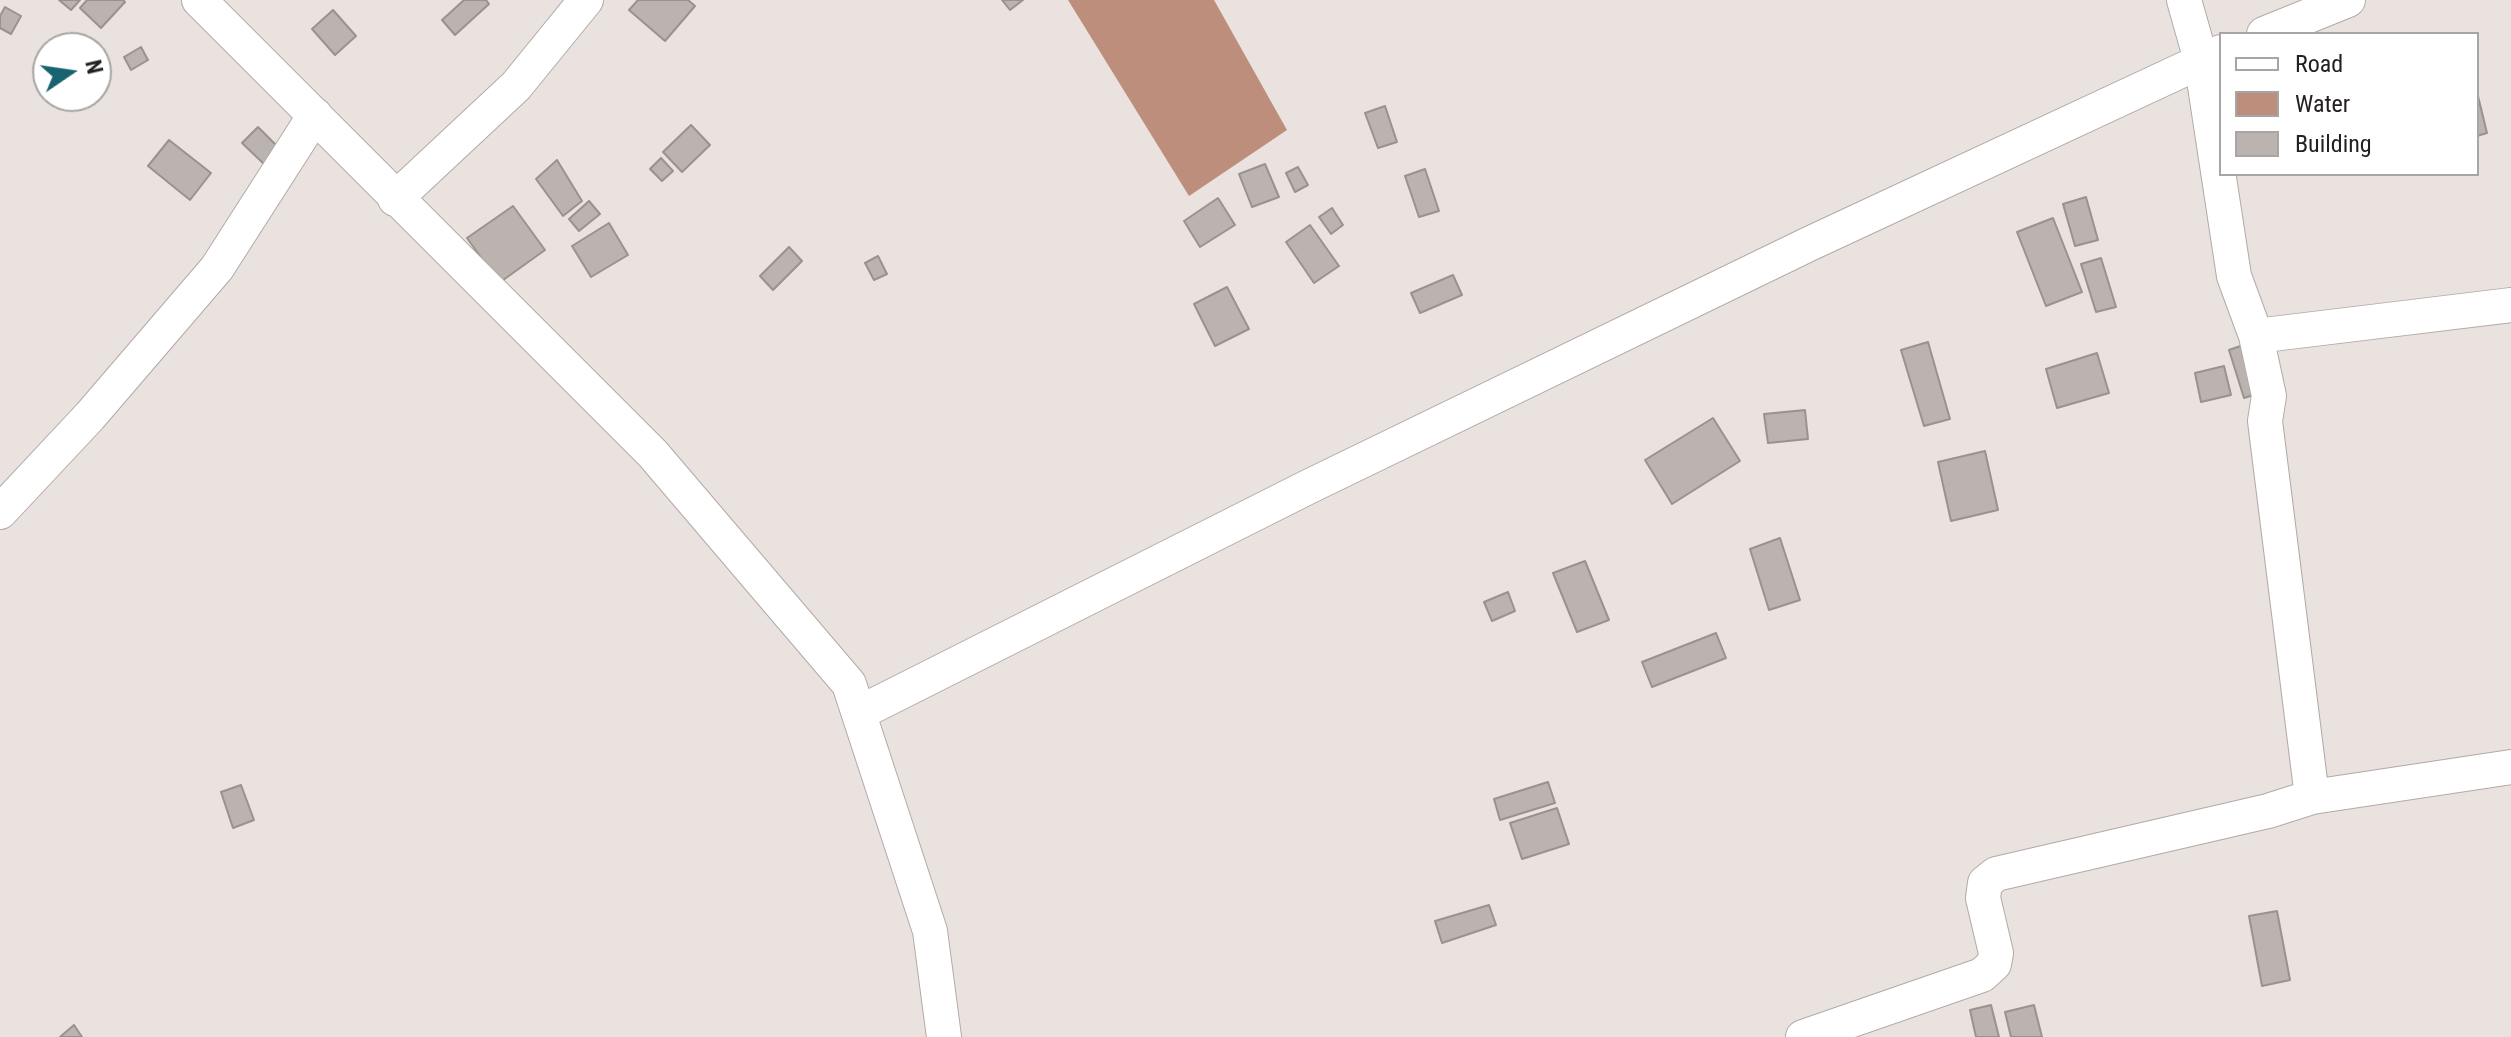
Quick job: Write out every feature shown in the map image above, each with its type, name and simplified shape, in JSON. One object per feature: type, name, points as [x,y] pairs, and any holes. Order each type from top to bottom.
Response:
[{"type":"street","points":[[199,0],[653,454],[849,684],[861,712],[930,931],[944,1037]]},
{"type":"street","points":[[395,199],[516,86],[586,0]]},
{"type":"street","points":[[2184,0],[2211,56],[2219,133]]},
{"type":"street","points":[[2269,32],[2348,0]]},
{"type":"street","points":[[861,712],[1308,487],[1809,244],[2211,56]]},
{"type":"street","points":[[0,512],[90,416],[217,268],[315,115]]},
{"type":"street","points":[[2224,176],[2234,276],[2256,336],[2269,396],[2265,421],[2312,797]]},
{"type":"street","points":[[2256,336],[2511,305]]},
{"type":"street","points":[[1803,1037],[1982,975],[1994,964],[1996,953],[1983,898],[1985,883],[1996,874],[2268,811],[2312,797],[2511,767]]},
{"type":"water","points":[[1068,0],[1214,0],[1287,130],[1189,196]]},
{"type":"building","points":[[59,0],[80,0],[71,10]]},
{"type":"building","points":[[87,0],[125,2],[101,28],[80,8]]},
{"type":"building","points":[[464,0],[486,0],[489,4],[455,35],[442,20]]},
{"type":"building","points":[[638,0],[688,0],[695,6],[665,41],[629,10]]},
{"type":"building","points":[[1002,0],[1023,0],[1010,10]]},
{"type":"building","points":[[5,7],[21,16],[11,34],[0,28],[0,16]]},
{"type":"building","points":[[333,10],[356,36],[335,55],[312,29]]},
{"type":"building","points":[[141,47],[148,60],[131,70],[124,57]]},
{"type":"building","points":[[2479,100],[2487,133],[2479,135]]},
{"type":"building","points":[[1385,106],[1397,142],[1378,148],[1365,113]]},
{"type":"building","points":[[691,125],[710,145],[682,172],[663,152]]},
{"type":"building","points":[[258,127],[281,150],[265,165],[242,143]]},
{"type":"building","points":[[169,140],[211,173],[190,200],[148,166]]},
{"type":"building","points":[[661,158],[673,171],[662,181],[650,169]]},
{"type":"building","points":[[557,160],[582,201],[563,216],[536,179]]},
{"type":"building","points":[[1265,164],[1279,197],[1252,207],[1239,174]]},
{"type":"building","points":[[1298,167],[1308,185],[1295,192],[1286,173]]},
{"type":"building","points":[[1425,169],[1439,211],[1419,217],[1405,176]]},
{"type":"building","points":[[2086,197],[2098,240],[2075,246],[2063,204]]},
{"type":"building","points":[[1218,198],[1235,225],[1200,247],[1184,221]]},
{"type":"building","points":[[589,201],[600,214],[579,231],[569,219]]},
{"type":"building","points":[[513,206],[545,250],[499,283],[467,238]]},
{"type":"building","points":[[1332,208],[1343,225],[1331,234],[1319,217]]},
{"type":"building","points":[[2053,218],[2082,292],[2046,306],[2017,232]]},
{"type":"building","points":[[609,223],[628,255],[591,277],[572,246]]},
{"type":"building","points":[[1310,225],[1339,266],[1314,283],[1286,242]]},
{"type":"building","points":[[789,247],[802,261],[773,290],[760,276]]},
{"type":"building","points":[[878,256],[887,274],[874,280],[865,263]]},
{"type":"building","points":[[2101,258],[2116,307],[2096,312],[2081,264]]},
{"type":"building","points":[[1453,275],[1462,295],[1420,313],[1411,293]]},
{"type":"building","points":[[1227,287],[1249,329],[1215,346],[1194,304]]},
{"type":"building","points":[[1928,342],[1950,419],[1924,426],[1901,350]]},
{"type":"building","points":[[2249,343],[2263,392],[2244,398],[2229,350]]},
{"type":"building","points":[[2097,353],[2109,393],[2057,408],[2046,369]]},
{"type":"building","points":[[2224,366],[2231,395],[2201,402],[2195,373]]},
{"type":"building","points":[[1805,410],[1808,439],[1768,443],[1764,414]]},
{"type":"building","points":[[1713,418],[1740,461],[1672,504],[1645,460]]},
{"type":"building","points":[[1985,451],[1998,510],[1951,521],[1938,462]]},
{"type":"building","points":[[1780,538],[1800,600],[1769,610],[1750,549]]},
{"type":"building","points":[[1585,561],[1609,620],[1577,632],[1553,573]]},
{"type":"building","points":[[1508,592],[1515,611],[1492,621],[1484,602]]},
{"type":"building","points":[[1716,633],[1726,658],[1652,687],[1642,662]]},
{"type":"building","points":[[1548,782],[1555,803],[1500,820],[1494,799]]},
{"type":"building","points":[[241,785],[254,820],[233,828],[221,792]]},
{"type":"building","points":[[1557,808],[1569,844],[1522,859],[1510,823]]},
{"type":"building","points":[[1489,905],[1496,925],[1442,943],[1435,921]]},
{"type":"building","points":[[2277,911],[2290,980],[2262,986],[2249,916]]},
{"type":"building","points":[[1991,1005],[1999,1037],[1976,1037],[1970,1010]]},
{"type":"building","points":[[2034,1005],[2042,1037],[2011,1037],[2005,1012]]},
{"type":"building","points":[[74,1025],[82,1037],[60,1037]]}]
